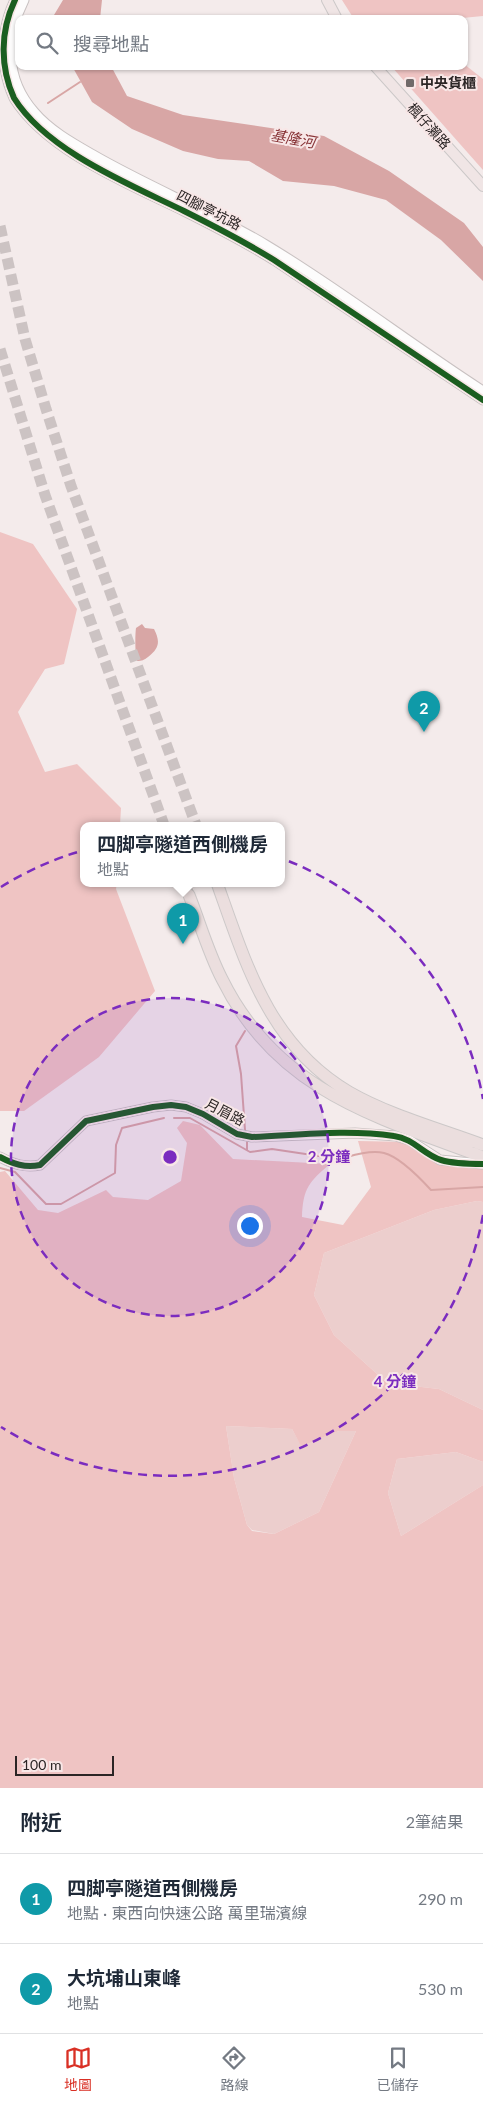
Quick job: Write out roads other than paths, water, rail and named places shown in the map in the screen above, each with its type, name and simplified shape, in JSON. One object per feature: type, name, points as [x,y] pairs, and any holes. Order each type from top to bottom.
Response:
[{"type":"highway","points":[[218,887],[252,978],[277,1024],[310,1062],[370,1109],[483,1145]]},
{"type":"highway","points":[[189,895],[222,980],[237,1006],[252,1028],[296,1071],[317,1086],[482,1161]]},
{"type":"main road","points":[[327,0],[335,15]]},
{"type":"main road","name":"楓仔瀨路","points":[[379,70],[483,186]]},
{"type":"street","name":"四腳亭坑路","points":[[15,0],[7,17],[1,44],[2,62],[5,78],[13,97],[34,123],[63,146],[104,171],[241,240],[274,260],[483,400]]},
{"type":"street","name":"四腳亭坑路","points":[[17,15],[24,0]]},
{"type":"street","name":"四腳亭坑路","points":[[15,22],[11,37],[10,60],[12,74],[22,97],[35,114],[69,140],[121,171],[265,244],[483,391]]},
{"type":"street","name":"月眉路","points":[[0,1157],[12,1164],[29,1167],[40,1165],[86,1121],[171,1105],[186,1107],[203,1114],[237,1134],[252,1137],[355,1133],[396,1136],[409,1140],[440,1160],[482,1161]]},
{"type":"water","points":[[63,0],[102,0],[100,15],[54,15]]},
{"type":"water","name":"基隆河","points":[[74,70],[113,70],[127,96],[183,115],[324,136],[389,171],[464,223],[483,247],[483,281],[441,240],[386,200],[334,186],[283,181],[249,161],[218,159],[183,151],[132,129],[92,102]]},
{"type":"water","points":[[142,624],[145,628],[154,629],[158,644],[155,651],[148,657],[137,661],[136,628]]},
{"type":"waterway","points":[[48,103],[80,82]]},
{"type":"waterway","points":[[245,1031],[236,1046],[241,1074],[245,1130]]},
{"type":"waterway","points":[[0,1168],[15,1172],[46,1204],[61,1204],[115,1173],[116,1145],[122,1128],[164,1118]]},
{"type":"waterway","points":[[174,1118],[190,1118],[250,1152],[272,1149],[339,1159]]},
{"type":"waterway","points":[[247,1142],[247,1150]]},
{"type":"waterway","points":[[347,1157],[375,1152],[390,1155],[409,1168],[431,1190],[483,1187]]},
{"type":"tunnel","points":[[0,226],[25,339],[71,486],[195,822]]},
{"type":"tunnel","points":[[0,349],[45,495],[163,822]]},
{"type":"tunnel","points":[[186,887],[189,895]]},
{"type":"place","name":"中央貨櫃","points":[[410,83]]},
{"type":"place","name":"大坑埔山東峰","points":[[424,732]]},
{"type":"place","name":"四脚亭隧道西側機房","points":[[183,944]]}]
